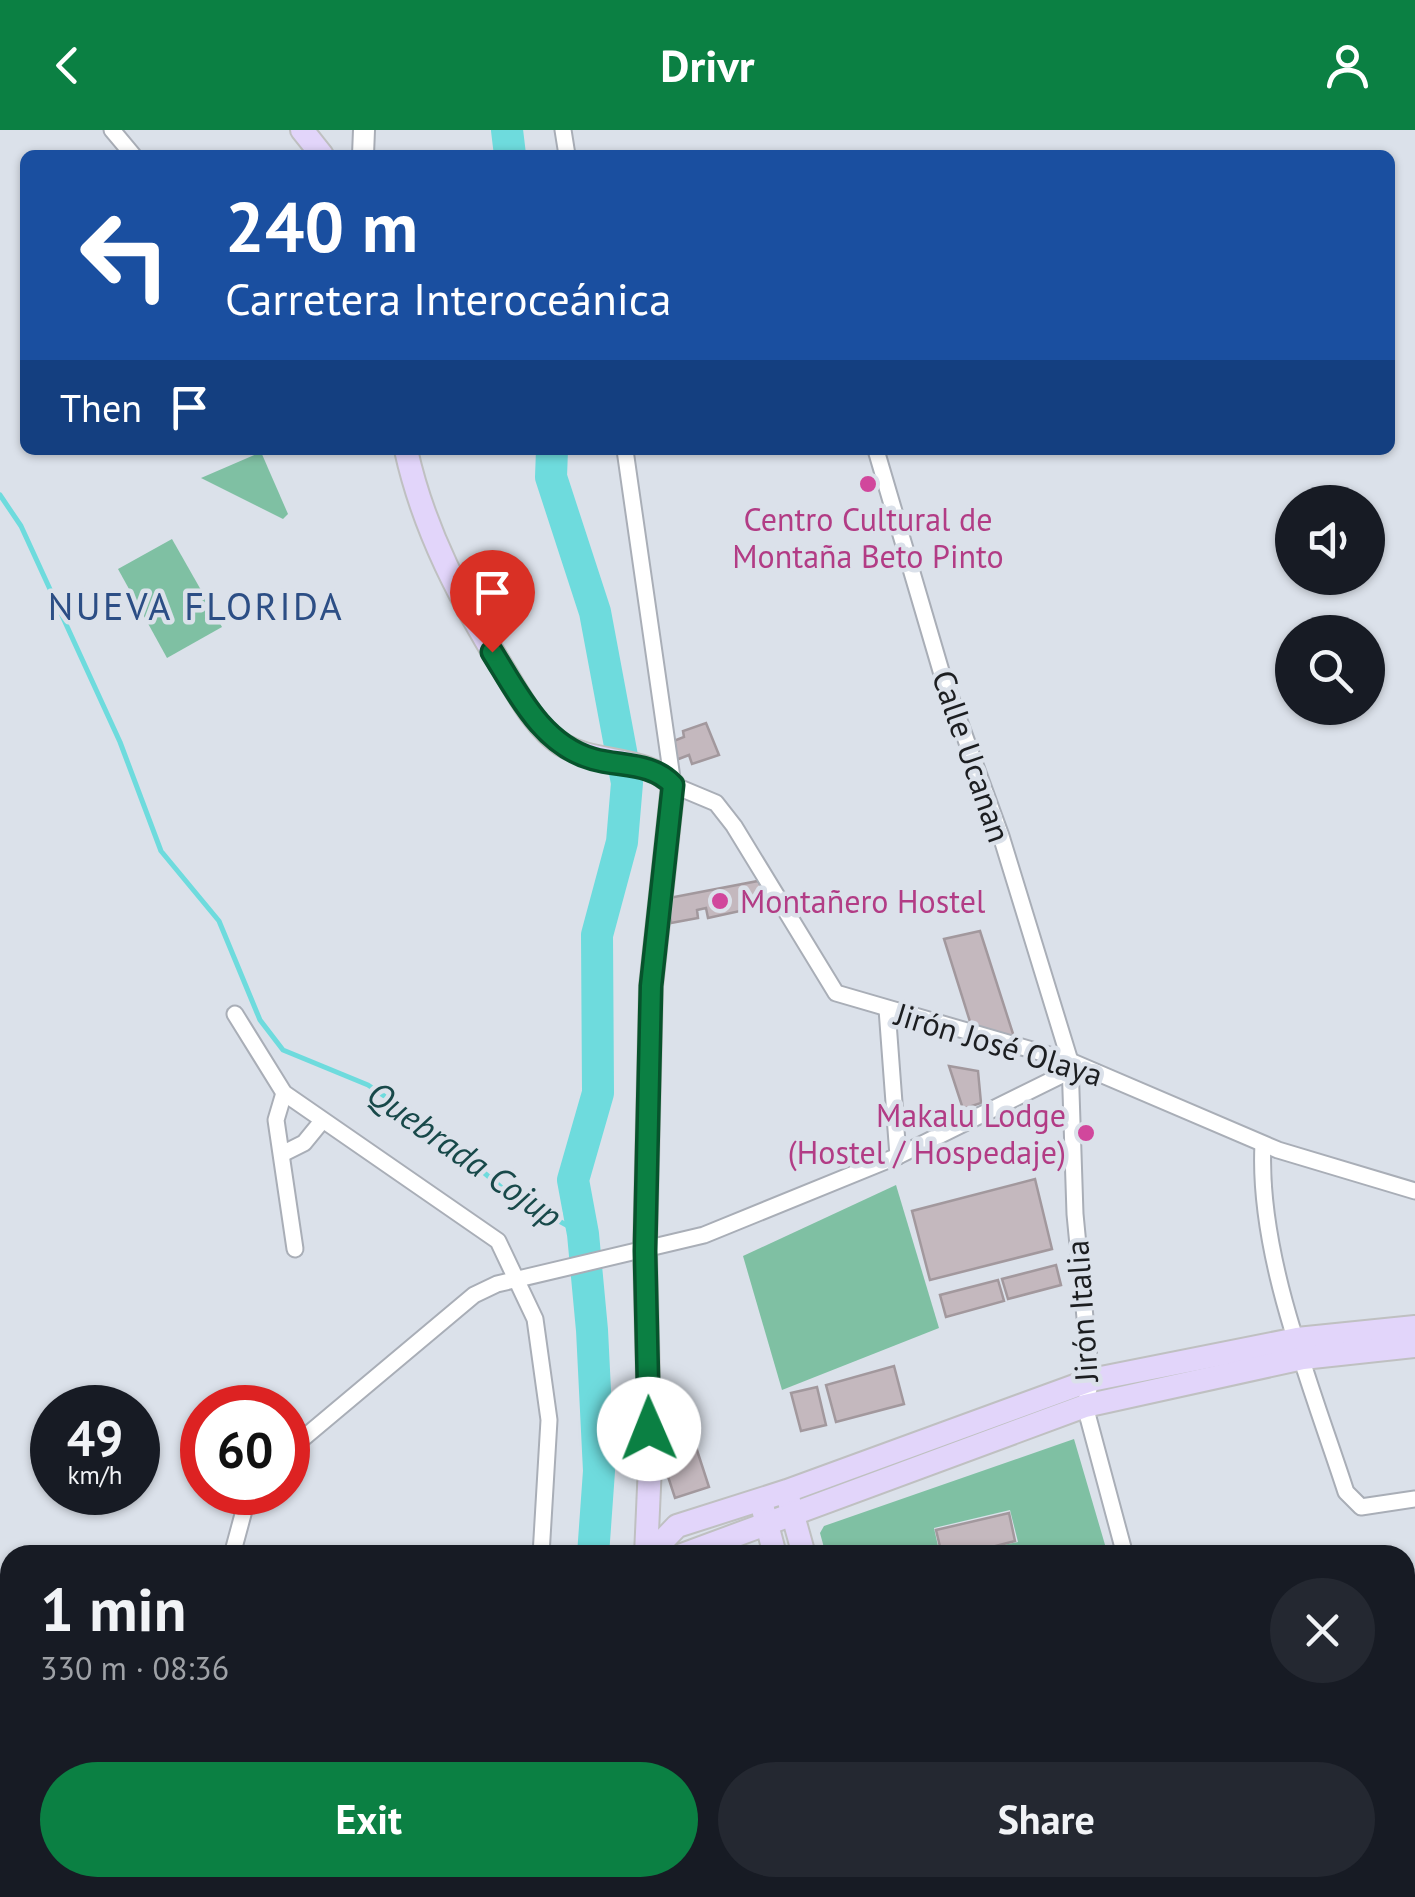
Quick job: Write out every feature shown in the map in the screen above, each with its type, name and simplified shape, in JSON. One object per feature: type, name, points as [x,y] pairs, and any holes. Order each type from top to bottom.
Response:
[{"type":"main road","points":[[302,130],[318,150]]},
{"type":"main road","points":[[407,455],[416,493],[456,592],[529,711],[558,742],[590,758],[667,778],[651,986],[645,1251],[648,1545]]},
{"type":"main road","points":[[790,1503],[1091,1380],[1415,1327]]},
{"type":"main road","points":[[701,1545],[764,1512],[1085,1406],[1300,1348],[1415,1346]]},
{"type":"main road","points":[[790,1503],[801,1545]]},
{"type":"main road","points":[[658,1545],[677,1526],[764,1512]]},
{"type":"main road","points":[[764,1512],[772,1545]]},
{"type":"street","points":[[112,130],[129,150]]},
{"type":"street","points":[[626,455],[667,778]]},
{"type":"street","name":"Calle Ucanan","points":[[877,455],[941,670],[1002,836],[1070,1066]]},
{"type":"street","name":"Jirón José Olaya","points":[[667,778],[716,803],[836,993],[1070,1066],[1263,1144],[1415,1191]]},
{"type":"street","points":[[887,1009],[898,1156]]},
{"type":"street","points":[[236,1014],[284,1093],[498,1242],[526,1274],[549,1420],[542,1545]]},
{"type":"street","name":"Jirón José Olaya","points":[[310,1433],[474,1295],[526,1274],[618,1258],[704,1235],[898,1156],[1070,1066]]},
{"type":"street","name":"Jirón Italia","points":[[1070,1066],[1074,1214],[1091,1380],[1085,1406],[1122,1545]]},
{"type":"street","points":[[284,1093],[276,1120],[295,1248]]},
{"type":"street","points":[[282,1154],[304,1143],[322,1121]]},
{"type":"street","points":[[1263,1144],[1274,1246],[1300,1348],[1352,1502],[1360,1507],[1415,1499]]},
{"type":"street","points":[[235,1545],[242,1515]]},
{"type":"green space","points":[[262,455],[288,514],[283,519],[201,478]]},
{"type":"green space","points":[[172,539],[222,627],[167,658],[118,569]]},
{"type":"green space","points":[[896,1185],[939,1328],[782,1390],[743,1256]]},
{"type":"green space","points":[[1074,1439],[1105,1545],[1003,1545],[1018,1542],[1010,1510],[934,1528],[938,1545],[823,1545],[820,1533],[824,1526]]},
{"type":"building","points":[[706,723],[719,755],[692,764],[689,755],[676,760],[671,742],[684,737],[683,731]]},
{"type":"building","name":"Montañero Hostel","points":[[758,881],[772,904],[708,918],[706,908],[697,910],[698,918],[671,923],[669,898]]},
{"type":"building","points":[[980,931],[1015,1040],[972,1028],[944,939]]},
{"type":"building","points":[[949,1066],[978,1071],[981,1103],[963,1109]]},
{"type":"building","points":[[1035,1179],[1052,1249],[930,1280],[912,1211]]},
{"type":"building","points":[[1056,1265],[1061,1285],[1008,1299],[1002,1279]]},
{"type":"building","points":[[998,1280],[1004,1301],[946,1317],[940,1295]]},
{"type":"building","points":[[894,1366],[904,1404],[836,1422],[826,1385]]},
{"type":"building","points":[[817,1387],[826,1425],[801,1431],[791,1393]]},
{"type":"building","points":[[695,1444],[709,1487],[675,1498],[659,1449]]},
{"type":"building","points":[[1009,1513],[1015,1541],[1000,1545],[940,1545],[936,1530]]},
{"type":"waterway","points":[[507,130],[509,150]]},
{"type":"waterway","points":[[552,455],[551,477],[595,612],[627,783],[622,842],[597,935],[598,1093],[573,1180],[583,1234],[592,1330],[599,1471],[594,1545]]},
{"type":"waterway","name":"Quebrada Cojup","points":[[0,495],[21,526],[120,742],[161,851],[219,921],[260,1020],[283,1050],[368,1085],[433,1129],[509,1194],[583,1234]]},
{"type":"place","name":"Centro Cultural de Montaña Beto Pinto","points":[[868,484]]},
{"type":"place","name":"Montañero Hostel","points":[[720,901]]},
{"type":"place","name":"Makalu Lodge (Hostel / Hospedaje)","points":[[1086,1133]]},
{"type":"district","name":"NUEVA FLORIDA","points":[[196,605]]},
{"type":"route","points":[[492,652],[529,711],[558,742],[590,758],[661,771],[673,785],[651,986],[645,1251],[649,1429]]}]
